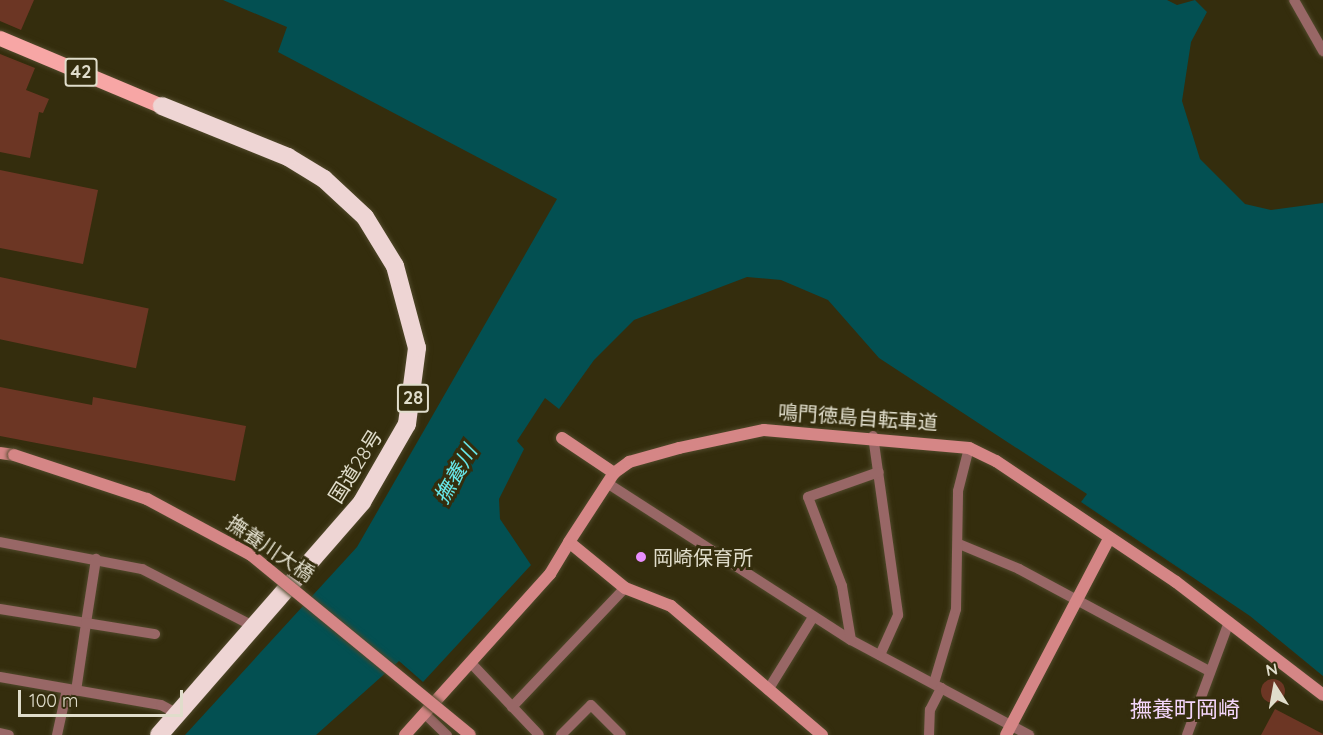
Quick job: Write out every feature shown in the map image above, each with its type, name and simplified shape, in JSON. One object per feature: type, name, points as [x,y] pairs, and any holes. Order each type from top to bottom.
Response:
[{"type":"highway","name":"国道28号","points":[[159,735],[314,563],[392,455],[407,424],[417,348],[399,276],[365,217],[324,178],[288,157],[162,106]]},
{"type":"main road","name":"42","points":[[0,38],[162,106]]},
{"type":"main road","name":"鳴門徳島自転車道","points":[[405,735],[550,574],[610,478],[628,462],[752,431],[873,436],[969,448],[996,461],[1229,622],[1323,695]]},
{"type":"main road","points":[[562,438],[610,478]]},
{"type":"main road","name":"撫養川大橋","points":[[0,453],[14,455],[108,483],[231,543],[310,598],[470,735]]},
{"type":"main road","points":[[1009,730],[1074,598],[1109,539]]},
{"type":"main road","points":[[569,542],[625,588],[671,606],[822,735]]},
{"type":"street","points":[[1294,0],[1323,51]]},
{"type":"street","points":[[873,436],[898,615],[880,655]]},
{"type":"street","points":[[929,735],[930,710],[956,609],[959,543],[958,491],[969,448]]},
{"type":"street","points":[[851,640],[842,586],[808,497],[879,472]]},
{"type":"street","points":[[610,478],[813,617],[851,640],[938,685],[1009,730],[1029,735]]},
{"type":"street","points":[[0,542],[142,569],[255,627]]},
{"type":"street","points":[[959,543],[1074,598],[1209,671]]},
{"type":"street","points":[[57,735],[71,690],[86,623],[96,559]]},
{"type":"street","points":[[512,707],[625,588]]},
{"type":"street","points":[[0,609],[155,634]]},
{"type":"street","points":[[768,690],[813,617]]},
{"type":"street","points":[[1187,735],[1229,622]]},
{"type":"street","points":[[470,662],[539,735]]},
{"type":"street","points":[[0,677],[161,705],[178,714]]},
{"type":"street","points":[[561,735],[591,705],[621,735]]},
{"type":"street","points":[[424,713],[447,735]]},
{"type":"street","points":[[0,733],[9,735]]},
{"type":"water","name":"撫養川","points":[[223,0],[1167,0],[1177,5],[1195,0],[1207,12],[1191,42],[1182,101],[1200,159],[1245,204],[1271,210],[1323,203],[1323,676],[1250,616],[1081,502],[1087,494],[879,358],[828,300],[781,280],[747,277],[634,320],[594,360],[559,409],[545,398],[517,441],[524,449],[499,499],[500,519],[531,565],[423,682],[399,661],[316,735],[185,735],[357,547],[557,199],[278,52],[287,27]]},
{"type":"building","points":[[0,0],[34,0],[21,30],[0,21]]},
{"type":"building","points":[[0,54],[35,68],[26,90],[49,99],[43,113],[39,112],[30,158],[0,152]]},
{"type":"building","points":[[0,170],[98,190],[83,264],[0,248]]},
{"type":"building","points":[[0,277],[149,309],[136,368],[0,339]]},
{"type":"building","points":[[0,387],[92,405],[93,397],[246,426],[235,481],[0,436]]},
{"type":"building","points":[[1273,679],[1281,683],[1285,691],[1281,699],[1273,703],[1265,699],[1261,691],[1265,683]]},
{"type":"building","points":[[1275,709],[1323,734],[1323,735],[1261,735]]},
{"type":"place","name":"岡崎保育所","points":[[641,557]]},
{"type":"district","name":"撫養町岡崎","points":[[1185,710]]}]
